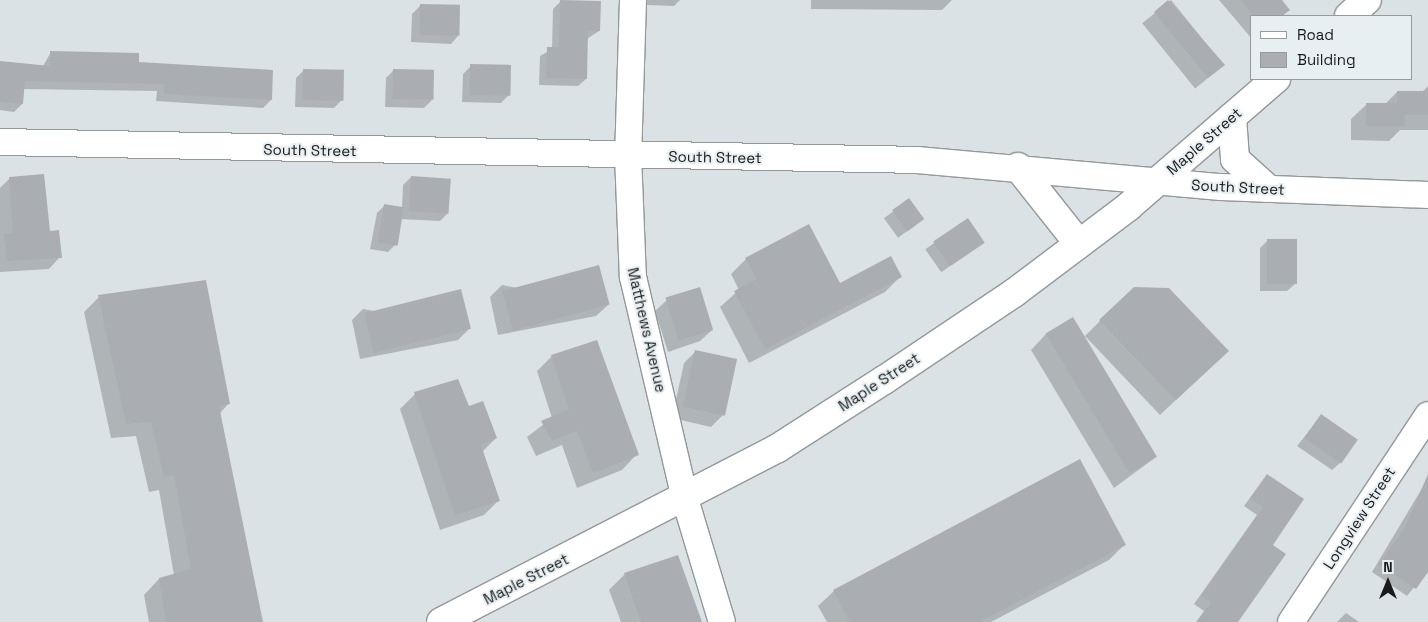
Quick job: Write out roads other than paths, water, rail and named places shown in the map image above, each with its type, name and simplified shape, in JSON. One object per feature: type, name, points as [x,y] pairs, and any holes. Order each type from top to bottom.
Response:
[{"type":"main road","points":[[1349,15],[1367,0]]},
{"type":"main road","name":"Maple Street","points":[[441,622],[685,499],[790,441],[878,385],[1079,244],[1157,182],[1275,80]]},
{"type":"main road","points":[[1232,117],[1235,159],[1266,188]]},
{"type":"main road","points":[[1018,167],[1079,244]]},
{"type":"street","name":"Matthews Avenue","points":[[633,0],[628,155],[633,277],[685,499],[722,622]]},
{"type":"street","name":"South Street","points":[[0,142],[917,160],[1018,167],[1157,182],[1428,195]]},
{"type":"street","name":"Longview Street","points":[[1291,622],[1428,415]]}]
